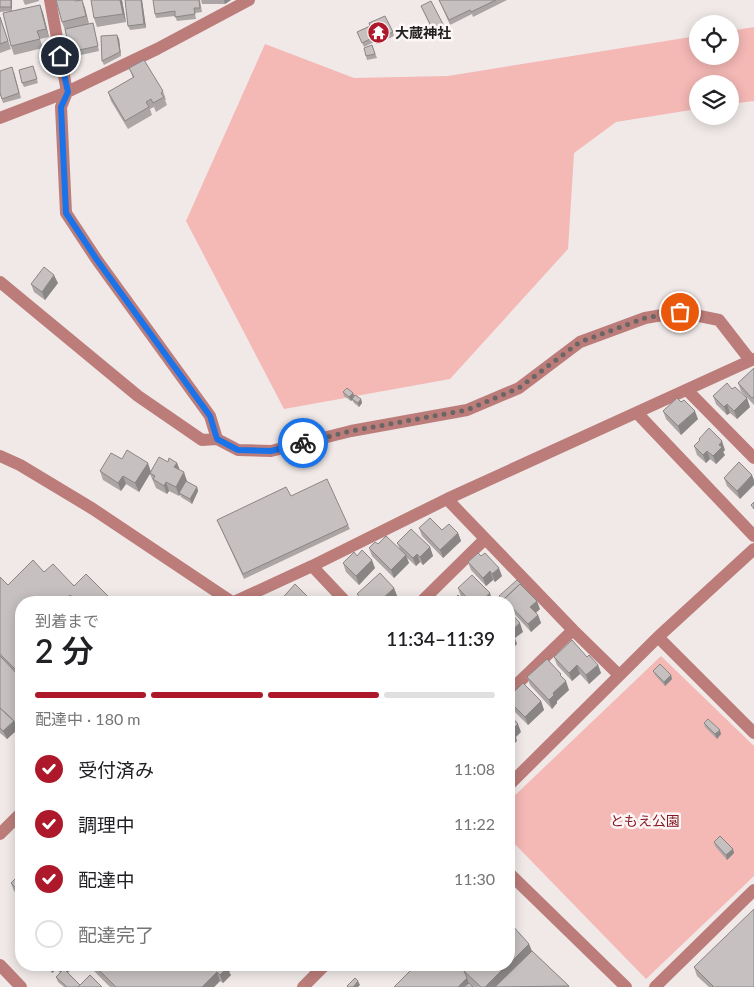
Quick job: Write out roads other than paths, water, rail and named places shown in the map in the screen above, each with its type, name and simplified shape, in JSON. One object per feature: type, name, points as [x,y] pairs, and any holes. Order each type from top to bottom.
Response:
[{"type":"street","points":[[50,0],[68,92],[61,107],[66,213],[97,260],[210,416],[217,439]]},
{"type":"street","points":[[0,118],[68,92],[157,49],[248,0]]},
{"type":"street","points":[[0,282],[138,396],[202,440],[217,439],[238,450],[271,451],[351,431],[467,410],[519,388],[580,342],[645,318],[680,312],[719,320],[752,360],[447,499],[312,566],[246,596]]},
{"type":"street","points":[[687,390],[754,458]]},
{"type":"street","points":[[637,413],[754,536]]},
{"type":"street","points":[[0,456],[20,465],[93,509],[224,596]]},
{"type":"street","points":[[447,499],[573,630],[620,675]]},
{"type":"street","points":[[426,596],[485,539]]},
{"type":"street","points":[[515,779],[658,637],[754,549]]},
{"type":"street","points":[[312,566],[340,596]]},
{"type":"street","points":[[515,686],[573,630]]},
{"type":"street","points":[[658,637],[754,733]]},
{"type":"street","points":[[0,834],[15,819]]},
{"type":"street","points":[[515,879],[626,987]]},
{"type":"street","points":[[654,987],[754,890]]},
{"type":"street","points":[[0,965],[21,987]]},
{"type":"street","points":[[302,987],[319,971]]},
{"type":"place","name":"大蔵神社","points":[[379,33]]},
{"type":"park label","name":"ともえ公園","points":[[645,821]]}]
